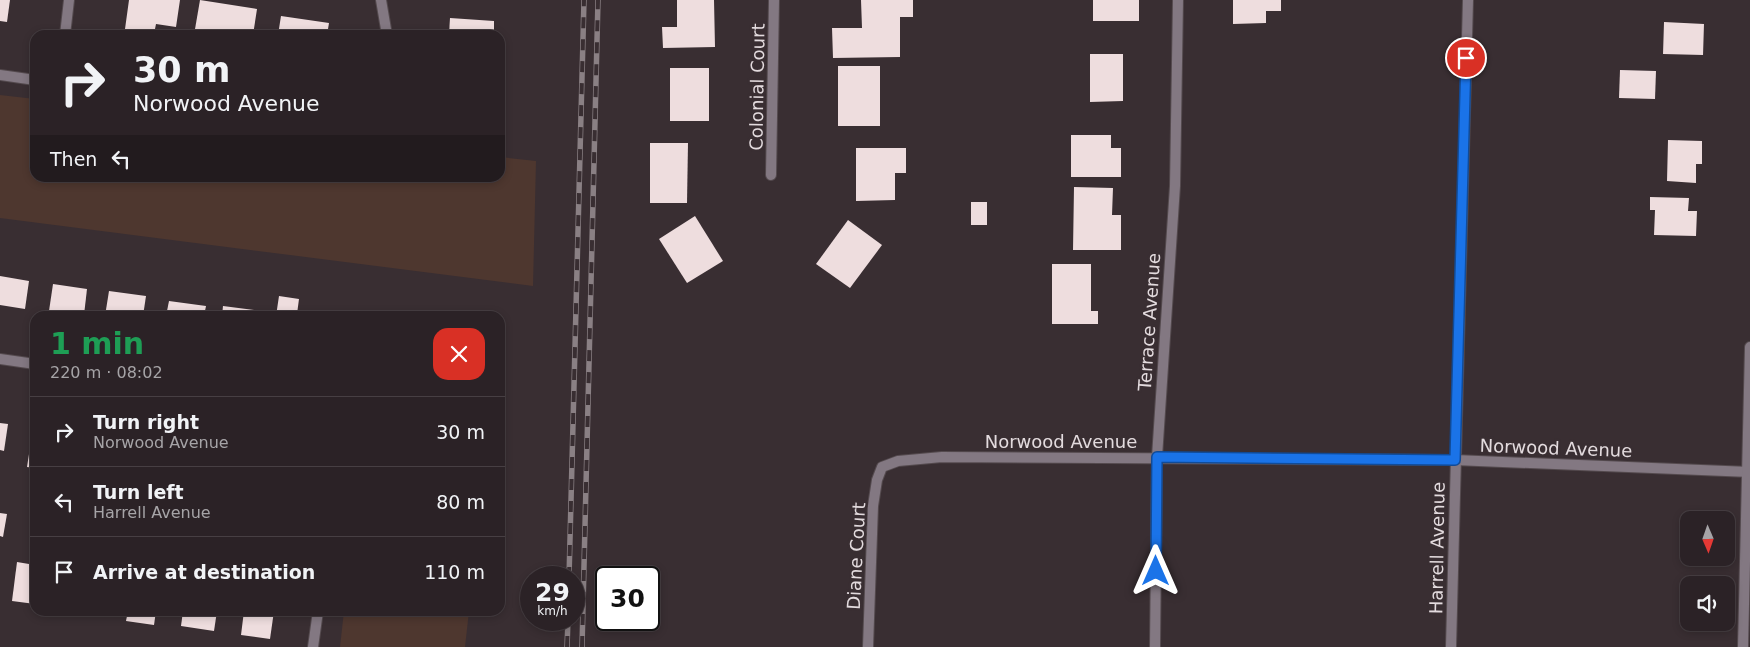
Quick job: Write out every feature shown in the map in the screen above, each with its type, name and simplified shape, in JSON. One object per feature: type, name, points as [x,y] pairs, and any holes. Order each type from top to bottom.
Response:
[{"type":"street","points":[[66,30],[69,0]]},
{"type":"street","points":[[381,0],[386,30]]},
{"type":"street","name":"Colonial Court","points":[[772,175],[774,0]]},
{"type":"street","name":"Terrace Avenue","points":[[1155,647],[1157,457],[1174,186],[1178,0]]},
{"type":"street","name":"Harrell Avenue","points":[[1451,647],[1468,0]]},
{"type":"street","points":[[0,74],[30,79]]},
{"type":"street","points":[[1742,647],[1749,472],[1750,347]]},
{"type":"street","points":[[0,359],[30,363]]},
{"type":"street","name":"Norwood Avenue","points":[[882,467],[898,461],[942,457],[1157,457],[1455,460],[1749,472]]},
{"type":"street","name":"Diane Court","points":[[868,647],[873,506],[877,480],[882,467]]},
{"type":"street","points":[[313,647],[317,616]]},
{"type":"shaded area","points":[[0,95],[30,98],[30,182],[505,182],[505,158],[536,161],[533,286],[0,218]]},
{"type":"shaded area","points":[[343,616],[468,616],[465,647],[340,647]]},
{"type":"building","points":[[0,0],[10,0],[7,22],[0,21]]},
{"type":"building","points":[[129,0],[180,0],[176,27],[156,24],[155,30],[125,29]]},
{"type":"building","points":[[200,0],[257,9],[254,30],[195,30]]},
{"type":"building","points":[[677,0],[714,0],[715,47],[663,48],[662,27],[677,27]]},
{"type":"building","points":[[861,0],[913,0],[913,17],[900,17],[900,57],[833,58],[832,28],[862,28]]},
{"type":"building","points":[[1093,0],[1139,0],[1139,21],[1093,21]]},
{"type":"building","points":[[1233,0],[1281,0],[1281,11],[1266,11],[1266,23],[1233,24]]},
{"type":"building","points":[[281,16],[329,23],[328,30],[279,30]]},
{"type":"building","points":[[450,18],[494,21],[494,30],[449,30]]},
{"type":"building","points":[[1664,22],[1704,24],[1703,55],[1663,54]]},
{"type":"building","points":[[1090,54],[1123,54],[1123,101],[1090,102]]},
{"type":"building","points":[[838,66],[880,66],[880,126],[838,126]]},
{"type":"building","points":[[670,68],[709,68],[709,121],[670,121]]},
{"type":"building","points":[[1620,70],[1656,71],[1655,99],[1619,98]]},
{"type":"building","points":[[1071,135],[1111,135],[1111,148],[1121,148],[1121,177],[1071,177]]},
{"type":"building","points":[[1668,140],[1702,141],[1702,164],[1696,164],[1696,183],[1667,181]]},
{"type":"building","points":[[650,143],[688,143],[687,203],[650,203]]},
{"type":"building","points":[[856,148],[906,148],[906,173],[895,173],[895,200],[856,201]]},
{"type":"building","points":[[1074,187],[1113,188],[1112,215],[1121,215],[1121,250],[1073,250]]},
{"type":"building","points":[[1650,197],[1689,198],[1688,211],[1697,211],[1696,236],[1654,235],[1655,210],[1650,210]]},
{"type":"building","points":[[971,202],[987,202],[987,225],[971,225]]},
{"type":"building","points":[[695,216],[723,261],[687,283],[659,239]]},
{"type":"building","points":[[848,220],[882,245],[850,288],[816,264]]},
{"type":"building","points":[[1052,264],[1091,264],[1091,311],[1098,311],[1098,324],[1052,324]]},
{"type":"building","points":[[0,276],[29,281],[25,309],[0,305]]},
{"type":"building","points":[[53,284],[87,289],[84,311],[49,311]]},
{"type":"building","points":[[109,291],[146,296],[144,311],[106,311]]},
{"type":"building","points":[[279,296],[299,299],[297,311],[277,311]]},
{"type":"building","points":[[169,301],[206,306],[205,311],[167,311]]},
{"type":"building","points":[[223,306],[261,311],[222,311]]},
{"type":"building","points":[[0,423],[8,424],[4,451],[0,450]]},
{"type":"building","points":[[30,448],[30,467],[27,467]]},
{"type":"building","points":[[0,513],[7,514],[3,537],[0,536]]},
{"type":"building","points":[[17,562],[30,564],[30,603],[12,601]]},
{"type":"building","points":[[127,616],[155,616],[154,625],[126,621]]},
{"type":"building","points":[[182,616],[216,616],[214,631],[181,626]]},
{"type":"building","points":[[243,616],[273,616],[270,639],[241,635]]},
{"type":"railway","points":[[569,566],[584,0]]},
{"type":"railway","points":[[582,647],[598,0]]},
{"type":"railway","points":[[567,647],[568,631]]},
{"type":"route","points":[[1156,571],[1157,457],[1455,460],[1466,58]]}]
